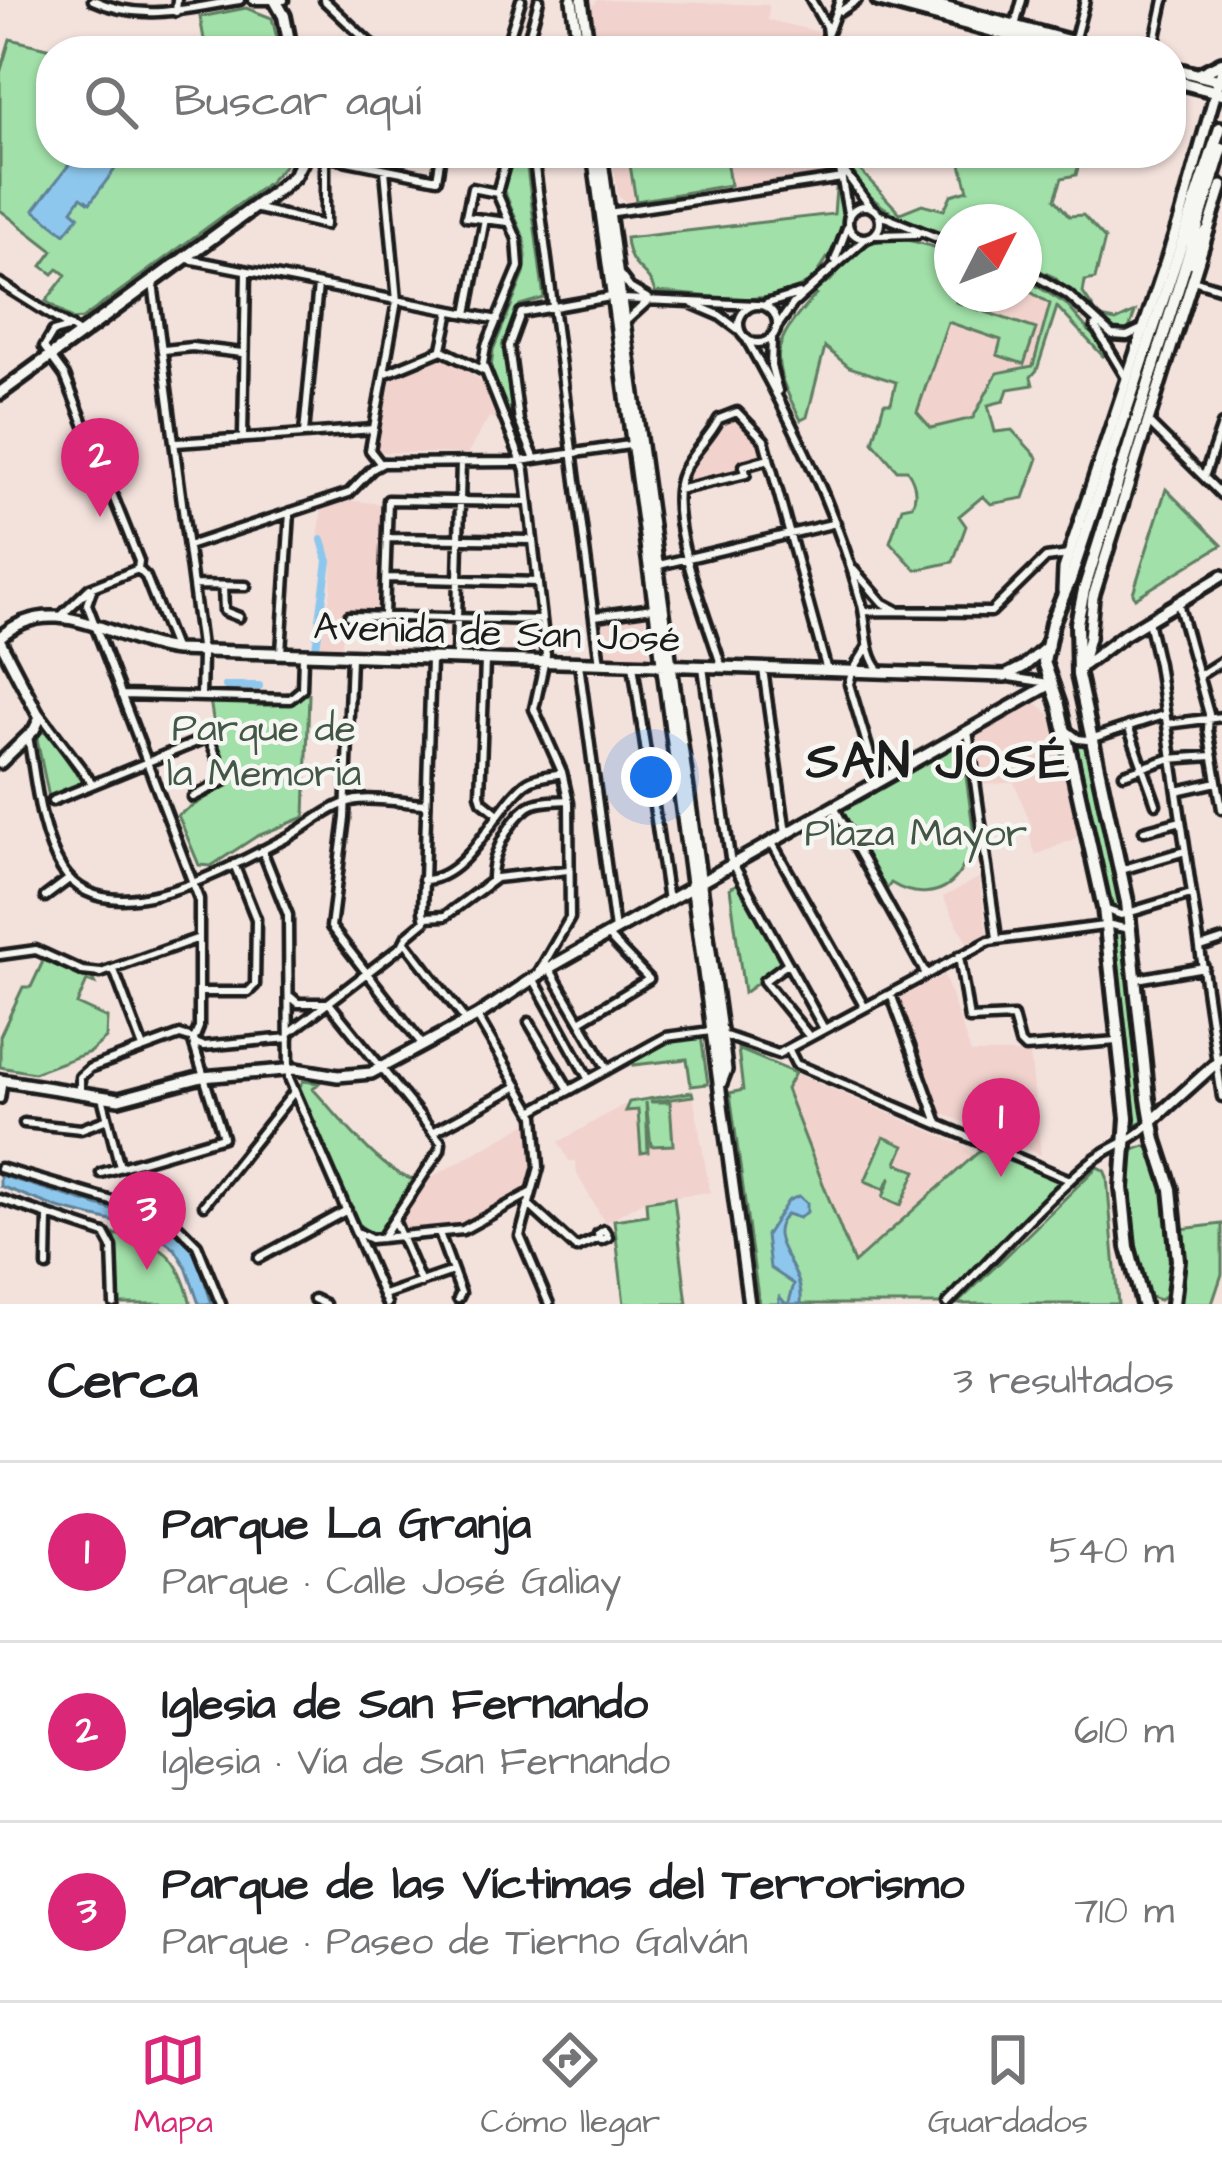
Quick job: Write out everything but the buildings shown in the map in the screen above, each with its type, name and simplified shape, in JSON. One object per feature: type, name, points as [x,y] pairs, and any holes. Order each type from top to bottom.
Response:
[{"type":"main road","points":[[572,0],[577,36]]},
{"type":"main road","points":[[582,0],[587,36]]},
{"type":"main road","points":[[878,0],[1020,36]]},
{"type":"main road","points":[[916,0],[941,3],[1042,36]]},
{"type":"main road","points":[[280,1],[288,36]]},
{"type":"main road","points":[[1001,32],[1015,26]]},
{"type":"main road","points":[[1186,72],[1219,87]]},
{"type":"main road","points":[[1186,82],[1219,87]]},
{"type":"main road","points":[[1063,592],[1060,564],[1069,555],[1219,87]]},
{"type":"main road","points":[[1143,1303],[1127,1247],[1122,1188],[1130,1142],[1104,908],[1065,729],[1044,662],[1063,592],[1220,128]]},
{"type":"main road","points":[[1172,1303],[1178,1260],[1173,1207],[1152,1121],[1129,913],[1079,672],[1084,590],[1222,148]]},
{"type":"main road","points":[[0,393],[50,357],[76,330],[254,208],[299,168]]},
{"type":"main road","points":[[599,168],[658,566],[666,665],[716,1032],[726,1070],[721,1083],[749,1304]]},
{"type":"main road","points":[[1083,638],[1222,186]]},
{"type":"main road","points":[[605,215],[625,322],[653,608],[666,665]]},
{"type":"main road","points":[[1169,280],[1180,219]]},
{"type":"main road","points":[[1178,292],[1207,231]]},
{"type":"main road","name":"Avenida de San José","points":[[1051,683],[1065,685],[1124,635],[1222,576]]},
{"type":"main road","points":[[0,763],[28,736],[40,713],[0,639],[26,620],[62,615]]},
{"type":"main road","name":"Avenida de San José","points":[[62,615],[146,646],[176,650],[1005,676],[1060,639],[1124,635]]},
{"type":"main road","points":[[2,1080],[122,1099],[202,1077],[289,1070],[347,1076],[382,1070],[611,932],[1051,683]]},
{"type":"main road","points":[[1152,1121],[1220,1060]]},
{"type":"main road","points":[[1130,1142],[1147,1135],[1155,1140]]},
{"type":"street","points":[[93,0],[154,14],[240,0]]},
{"type":"street","points":[[176,12],[177,0]]},
{"type":"street","points":[[254,0],[280,1]]},
{"type":"street","points":[[324,0],[363,36]]},
{"type":"street","points":[[510,36],[521,0]]},
{"type":"street","points":[[529,36],[539,0]]},
{"type":"street","points":[[811,0],[828,36]]},
{"type":"street","points":[[828,33],[841,0]]},
{"type":"street","points":[[838,14],[857,0]]},
{"type":"street","points":[[1015,26],[1022,0]]},
{"type":"street","points":[[1074,36],[1085,0]]},
{"type":"street","points":[[1156,36],[1164,0]]},
{"type":"street","points":[[254,208],[326,225],[325,168]]},
{"type":"street","points":[[375,168],[437,179],[439,168]]},
{"type":"street","points":[[504,168],[497,193],[519,248],[519,267],[486,346],[484,371],[522,460],[542,620],[543,662],[534,712],[562,773],[568,800],[569,921],[535,977],[588,1078]]},
{"type":"street","points":[[535,168],[600,664]]},
{"type":"street","points":[[840,168],[854,235],[925,235]]},
{"type":"street","points":[[678,300],[712,311],[758,342],[775,331],[808,290],[880,225],[842,168]]},
{"type":"street","points":[[385,170],[397,301],[370,450],[374,460],[522,460],[637,443]]},
{"type":"street","points":[[605,215],[842,178]]},
{"type":"street","points":[[497,193],[470,189],[466,217],[510,222]]},
{"type":"street","points":[[830,269],[848,220],[858,207],[934,238]]},
{"type":"street","points":[[466,314],[485,219]]},
{"type":"street","points":[[185,258],[498,320]]},
{"type":"street","points":[[243,438],[246,272]]},
{"type":"street","points":[[617,272],[630,288],[650,299]]},
{"type":"street","points":[[1193,280],[1222,289]]},
{"type":"street","points":[[1042,281],[1080,305],[1112,334],[1130,336],[1142,328]]},
{"type":"street","points":[[152,282],[202,651],[201,696]]},
{"type":"street","points":[[0,283],[76,330]]},
{"type":"street","points":[[304,433],[317,286]]},
{"type":"street","points":[[808,290],[741,315],[744,335],[817,474],[864,611],[873,662],[882,672]]},
{"type":"street","points":[[534,457],[519,421],[509,344],[523,312],[553,305],[617,297],[758,305],[775,316],[771,367],[783,406]]},
{"type":"street","points":[[625,322],[650,299]]},
{"type":"street","points":[[1080,305],[1126,380]]},
{"type":"street","points":[[442,350],[450,311]]},
{"type":"street","points":[[164,350],[192,347],[242,353]]},
{"type":"street","points":[[384,374],[442,350],[484,371]]},
{"type":"street","points":[[50,357],[65,376],[139,561],[138,569]]},
{"type":"street","points":[[722,668],[687,559],[677,490],[684,469],[708,442],[719,419],[739,413],[764,439],[827,671]]},
{"type":"street","points":[[1148,422],[1222,495]]},
{"type":"street","points":[[1204,477],[1222,425]]},
{"type":"street","points":[[176,442],[374,429]]},
{"type":"street","points":[[677,490],[746,474],[744,466],[769,459]]},
{"type":"street","points":[[456,659],[461,461]]},
{"type":"street","points":[[188,547],[350,493],[383,463]]},
{"type":"street","points":[[385,616],[388,500],[528,502]]},
{"type":"street","points":[[281,655],[290,512]]},
{"type":"street","points":[[658,566],[836,524]]},
{"type":"street","points":[[387,538],[533,540]]},
{"type":"street","points":[[864,611],[991,612],[1044,559],[1060,564]]},
{"type":"street","points":[[851,568],[879,598],[900,611]]},
{"type":"street","points":[[62,615],[93,587],[138,569]]},
{"type":"street","points":[[138,569],[146,577],[176,650]]},
{"type":"street","points":[[386,578],[538,582]]},
{"type":"street","points":[[193,585],[246,586]]},
{"type":"street","points":[[223,586],[224,611],[239,617]]},
{"type":"street","points":[[93,587],[86,598],[95,626],[200,907],[200,1027],[193,1040],[223,1137],[101,1172]]},
{"type":"street","points":[[876,611],[879,598]]},
{"type":"street","points":[[1178,603],[1209,718],[1222,809]]},
{"type":"street","points":[[595,616],[653,608]]},
{"type":"street","points":[[349,616],[542,620]]},
{"type":"street","points":[[1148,621],[1222,1096]]},
{"type":"street","points":[[868,645],[852,672],[850,689],[878,781]]},
{"type":"street","points":[[122,694],[296,697],[302,689],[303,655]]},
{"type":"street","points":[[351,657],[345,805],[332,927],[424,1047]]},
{"type":"street","points":[[425,919],[430,659]]},
{"type":"street","points":[[485,661],[480,794],[497,813]]},
{"type":"street","points":[[1199,675],[1222,661]]},
{"type":"street","points":[[579,664],[611,932],[649,979],[580,1021]]},
{"type":"street","points":[[633,665],[668,901]]},
{"type":"street","points":[[703,667],[734,865],[824,1028]]},
{"type":"street","points":[[763,669],[786,834]]},
{"type":"street","name":"Avenida de San José","points":[[1005,676],[1051,683]]},
{"type":"street","points":[[40,713],[92,783]]},
{"type":"street","points":[[1065,729],[1079,740],[1166,719],[1222,717]]},
{"type":"street","points":[[1128,726],[1156,804]]},
{"type":"street","points":[[968,728],[995,932],[1000,940]]},
{"type":"street","points":[[28,736],[53,852],[69,879],[92,893],[123,899],[193,884],[351,801],[425,804]]},
{"type":"street","points":[[52,801],[210,737],[226,779],[193,797]]},
{"type":"street","points":[[12,753],[23,754],[32,763]]},
{"type":"street","points":[[1124,774],[1172,758],[1213,756]]},
{"type":"street","points":[[423,880],[437,880],[477,847],[497,813],[529,780],[562,773]]},
{"type":"street","points":[[1177,791],[1218,778]]},
{"type":"street","points":[[492,880],[493,858],[526,809],[536,803],[568,800]]},
{"type":"street","points":[[834,807],[926,974]]},
{"type":"street","points":[[1144,831],[1181,821]]},
{"type":"street","points":[[772,843],[864,1006]]},
{"type":"street","points":[[262,850],[288,913],[289,1070],[294,1092],[386,1299],[453,1271]]},
{"type":"street","points":[[1121,869],[1185,851]]},
{"type":"street","points":[[200,992],[254,988],[256,919],[234,864]]},
{"type":"street","points":[[80,1093],[80,1079],[88,1069],[180,1035],[203,1046],[289,1035],[406,943],[425,919],[445,916],[492,880],[568,870]]},
{"type":"street","points":[[45,897],[69,879]]},
{"type":"street","points":[[1104,908],[1114,915],[1129,913],[1192,893]]},
{"type":"street","points":[[532,1111],[666,1036],[716,1032],[772,1053],[787,1050],[989,940],[1106,926],[1125,926],[1131,932]]},
{"type":"street","points":[[0,955],[36,950],[85,971],[114,970],[200,938]]},
{"type":"street","points":[[1201,947],[1222,940]]},
{"type":"street","points":[[406,943],[472,1019],[532,1111],[540,1155],[520,1241],[549,1304]]},
{"type":"street","points":[[959,956],[969,1019],[1013,1017],[1023,1048],[1119,1041]]},
{"type":"street","points":[[788,963],[764,981],[809,1036]]},
{"type":"street","points":[[549,968],[607,1068]]},
{"type":"street","points":[[1136,979],[1204,968]]},
{"type":"street","points":[[114,970],[143,1048]]},
{"type":"street","points":[[891,992],[940,1125]]},
{"type":"street","points":[[290,996],[298,1003],[329,1003]]},
{"type":"street","points":[[329,1003],[434,1132],[441,1148],[382,1238]]},
{"type":"street","points":[[530,1022],[569,1090]]},
{"type":"street","points":[[787,1050],[796,1064],[1070,1180]]},
{"type":"street","points":[[0,1099],[2,1080]]},
{"type":"street","points":[[434,1132],[518,1086]]},
{"type":"street","points":[[204,1205],[294,1092]]},
{"type":"street","points":[[102,1096],[120,1167]]},
{"type":"street","points":[[922,1117],[931,1108]]},
{"type":"street","points":[[23,1123],[77,1130],[105,1120]]},
{"type":"street","points":[[947,1304],[1070,1180],[1094,1159],[1130,1142],[1152,1121]]},
{"type":"street","points":[[0,1168],[170,1218],[197,1245],[221,1304]]},
{"type":"street","points":[[356,1231],[368,1238],[405,1238],[466,1229],[532,1192]]},
{"type":"street","points":[[0,1199],[108,1237],[114,1304]]},
{"type":"street","points":[[515,1202],[576,1248],[599,1238]]},
{"type":"street","points":[[260,1258],[347,1210]]},
{"type":"street","points":[[47,1266],[48,1217]]},
{"type":"street","points":[[394,1220],[421,1282]]},
{"type":"street","points":[[439,1233],[461,1293],[458,1299]]},
{"type":"street","points":[[314,1299],[326,1304]]},
{"type":"shaded area","points":[[598,0],[769,5],[768,20],[820,32],[820,36],[596,36],[592,7]]},
{"type":"shaded area","points":[[614,168],[833,168],[834,173],[627,203],[618,196]]},
{"type":"shaded area","points":[[1042,298],[1050,303],[1033,367],[997,373],[973,418],[931,429],[917,413],[952,312],[1042,312]]},
{"type":"shaded area","points":[[443,353],[485,384],[499,415],[489,417],[467,454],[381,452],[377,448],[392,375]]},
{"type":"shaded area","points":[[732,415],[762,440],[766,457],[741,465],[742,473],[690,485],[687,468]]},
{"type":"shaded area","points":[[345,500],[383,504],[379,612],[346,610],[341,649],[320,648],[332,557],[324,540],[318,540],[322,508]]},
{"type":"shaded area","points":[[641,615],[650,654],[646,658],[608,656],[600,623]]},
{"type":"shaded area","points":[[1027,704],[1038,704],[1050,714],[1078,837],[1036,855],[1032,827],[1014,782],[983,785],[976,735]]},
{"type":"shaded area","points":[[979,878],[987,933],[968,944],[943,897]]},
{"type":"shaded area","points":[[944,975],[971,1053],[1030,1053],[1041,1155],[942,1113],[900,997]]},
{"type":"shaded area","points":[[795,1073],[964,1146],[975,1156],[854,1263],[786,1089]]},
{"type":"shaded area","points":[[693,1096],[710,1192],[644,1200],[605,1223],[577,1174],[576,1161],[569,1161],[559,1142],[623,1105]]},
{"type":"shaded area","points":[[530,1122],[535,1151],[527,1189],[461,1226],[406,1231],[400,1221],[425,1181]]},
{"type":"green space","points":[[246,8],[272,18],[276,36],[203,36],[200,17]]},
{"type":"green space","points":[[10,39],[36,45],[36,168],[282,168],[82,319],[73,320],[46,301],[66,275],[58,269],[53,274],[42,266],[53,251],[0,210],[0,73]]},
{"type":"green space","points":[[510,168],[527,168],[544,298],[520,305],[503,343],[513,421],[525,451],[491,369],[493,350],[524,274],[526,257],[524,238],[503,188]]},
{"type":"green space","points":[[630,168],[727,168],[730,185],[636,201]]},
{"type":"green space","points":[[851,168],[858,168],[900,213],[922,204],[934,207],[934,231],[886,209],[861,187]]},
{"type":"green space","points":[[962,168],[1078,168],[1076,175],[1062,178],[1055,199],[1069,216],[1083,215],[1105,239],[1095,279],[1085,281],[1083,293],[1100,318],[1116,321],[1135,312],[1128,332],[1107,329],[1054,277],[1042,272],[1042,204],[947,204],[951,195],[968,190]]},
{"type":"green space","points":[[836,189],[842,211],[840,231],[819,270],[830,281],[849,258],[868,245],[891,239],[916,242],[934,248],[934,312],[986,312],[1036,329],[1024,364],[997,355],[1001,340],[948,322],[917,412],[931,428],[973,418],[997,373],[1033,366],[1050,304],[1042,299],[1042,289],[1066,304],[1107,352],[1103,356],[1057,307],[1031,377],[1033,385],[1008,389],[1004,401],[988,405],[995,432],[1012,430],[1038,458],[1024,498],[991,504],[983,496],[959,516],[966,526],[953,562],[916,570],[890,542],[902,507],[912,505],[915,495],[907,470],[897,470],[873,442],[884,403],[891,403],[896,382],[849,367],[825,347],[807,417],[801,420],[783,381],[779,353],[790,326],[816,295],[805,284],[751,298],[655,292],[634,263],[626,238],[834,214]]},
{"type":"green space","points":[[1166,489],[1222,545],[1135,598],[1133,593]]},
{"type":"green space","name":"Parque de la Memoria","points":[[309,694],[305,817],[257,836],[211,866],[199,865],[178,815],[230,783],[210,728],[214,725],[210,700],[271,705]]},
{"type":"green space","points":[[36,734],[52,737],[83,784],[49,798]]},
{"type":"green space","name":"Plaza Mayor","points":[[961,739],[976,850],[944,888],[918,892],[891,883],[886,890],[840,811]]},
{"type":"green space","points":[[1076,742],[1087,746],[1121,911],[1113,910],[1109,903]]},
{"type":"green space","points":[[740,882],[785,963],[744,993],[730,888]]},
{"type":"green space","points":[[1113,929],[1122,929],[1126,937],[1146,1117],[1133,1129]]},
{"type":"green space","points":[[45,957],[92,978],[95,984],[87,981],[77,1004],[107,1018],[106,1038],[90,1052],[34,1073],[0,1067],[0,1036],[23,987],[31,987]]},
{"type":"green space","points":[[701,1036],[708,1084],[691,1086],[687,1059],[633,1065],[632,1058],[666,1041]]},
{"type":"green space","points":[[738,1049],[795,1073],[786,1089],[854,1263],[983,1148],[1057,1179],[1061,1185],[941,1304],[759,1304],[730,1093],[743,1090]]},
{"type":"green space","points":[[303,1081],[319,1083],[313,1089],[360,1142],[388,1167],[413,1179],[378,1233],[367,1232],[359,1224],[299,1088]]},
{"type":"green space","points":[[692,1092],[693,1096],[650,1102],[670,1102],[673,1145],[651,1146],[646,1102],[648,1152],[641,1153],[638,1110],[625,1111],[629,1102]]},
{"type":"green space","points":[[884,1137],[904,1146],[897,1163],[916,1171],[901,1205],[883,1197],[891,1177],[884,1189],[865,1181]]},
{"type":"green space","points":[[1145,1146],[1159,1159],[1171,1211],[1171,1275],[1160,1300],[1147,1296],[1142,1285],[1126,1205],[1126,1168],[1136,1149]]},
{"type":"green space","points":[[1097,1167],[1107,1177],[1118,1304],[957,1304]]},
{"type":"green space","points":[[674,1197],[687,1304],[624,1304],[614,1220],[647,1215],[646,1201]]},
{"type":"green space","points":[[1222,1224],[1222,1274],[1212,1304],[1178,1304],[1184,1262],[1181,1229]]},
{"type":"green space","points":[[115,1234],[146,1242],[167,1254],[191,1304],[116,1304]]},
{"type":"water","points":[[66,168],[116,168],[90,203],[81,197],[72,210],[79,216],[65,234],[34,210]]},
{"type":"water","points":[[0,1175],[177,1230],[194,1248],[212,1304],[199,1304],[175,1249],[152,1231],[58,1208],[0,1186]]},
{"type":"water","points":[[799,1196],[807,1203],[807,1212],[799,1218],[787,1214],[778,1234],[800,1289],[801,1304],[786,1304],[794,1284],[770,1268],[766,1235],[788,1201]]},
{"type":"waterway","points":[[316,648],[328,561],[322,540]]},
{"type":"waterway","points":[[226,686],[259,686]]},
{"type":"place","name":"Iglesia de San Fernando","points":[[100,517]]},
{"type":"place","name":"Parque La Granja","points":[[1001,1177]]},
{"type":"place","name":"Parque de las Víctimas del Terrorismo","points":[[147,1270]]},
{"type":"district","name":"SAN JOSÉ","points":[[939,759]]}]
